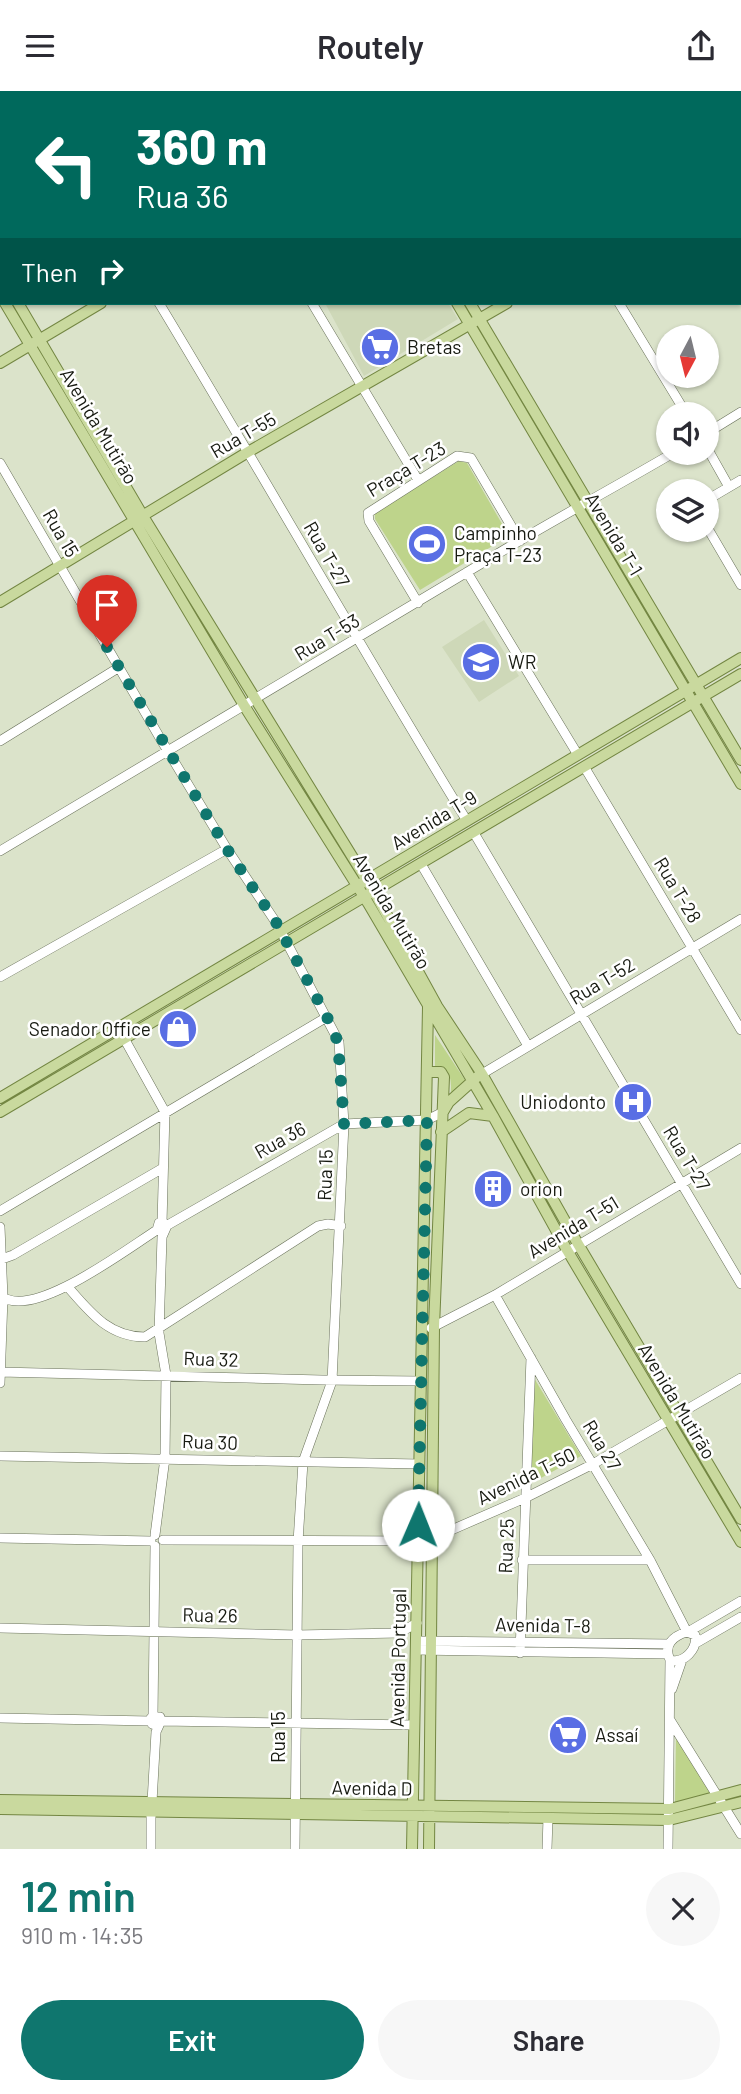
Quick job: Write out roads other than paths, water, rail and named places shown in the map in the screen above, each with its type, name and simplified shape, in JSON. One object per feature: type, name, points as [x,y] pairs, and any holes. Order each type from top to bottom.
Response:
[{"type":"main road","name":"Avenida Mutirão","points":[[7,305],[35,342],[356,886],[368,894],[437,1006],[578,1244],[741,1542]]},
{"type":"main road","name":"Avenida Mutirão","points":[[19,305],[35,342]]},
{"type":"main road","points":[[0,363],[98,305]]},
{"type":"main road","name":"Avenida T-1","points":[[459,305],[475,322],[741,784]]},
{"type":"main road","name":"Avenida T-1","points":[[471,305],[475,322]]},
{"type":"main road","name":"Rua T-55","points":[[0,602],[248,452],[503,305]]},
{"type":"main road","name":"Avenida T-1","points":[[583,506],[741,760]]},
{"type":"main road","name":"Avenida T-9","points":[[0,1098],[741,658]]},
{"type":"main road","name":"Avenida T-9","points":[[0,1112],[741,674]]},
{"type":"main road","name":"Avenida Mutirão","points":[[250,704],[367,881],[368,894],[428,1007],[477,1077],[494,1116],[567,1250],[741,1519]]},
{"type":"main road","name":"Avenida Portugal","points":[[412,1849],[428,1007]]},
{"type":"main road","name":"Avenida Portugal","points":[[427,1072],[441,1072],[444,1077],[435,1327],[429,1849]]},
{"type":"main road","name":"Rua 36","points":[[443,1112],[477,1077]]},
{"type":"main road","points":[[441,1132],[469,1113],[494,1116]]},
{"type":"main road","name":"Avenida D","points":[[0,1808],[152,1807],[669,1814],[718,1795],[741,1790]]},
{"type":"main road","name":"Avenida D","points":[[0,1800],[152,1807]]},
{"type":"main road","name":"Avenida D","points":[[430,1811],[548,1818],[669,1814],[741,1802]]},
{"type":"street","name":"Rua T-27","points":[[160,305],[356,639],[467,821]]},
{"type":"street","points":[[314,305],[418,480]]},
{"type":"street","points":[[621,305],[679,402]]},
{"type":"street","points":[[719,426],[741,412]]},
{"type":"street","name":"Praça T-23","points":[[418,603],[369,521],[368,513],[457,456],[471,458],[520,541]]},
{"type":"street","name":"Rua 15","points":[[0,463],[118,668],[227,849],[282,932],[338,1042],[344,1124],[332,1381],[303,1462],[298,1542],[295,1849]]},
{"type":"street","name":"Rua T-53","points":[[1,850],[250,704],[467,572],[656,463]]},
{"type":"street","points":[[717,465],[729,487]]},
{"type":"street","points":[[719,493],[741,480]]},
{"type":"street","points":[[716,542],[741,585]]},
{"type":"street","points":[[467,572],[578,755]]},
{"type":"street","points":[[2,736],[118,668]]},
{"type":"street","name":"Rua T-28","points":[[585,768],[741,1030]]},
{"type":"street","name":"Rua T-27","points":[[474,833],[741,1284]]},
{"type":"street","points":[[0,977],[227,849]]},
{"type":"street","points":[[421,864],[528,1046]]},
{"type":"street","name":"Rua T-52","points":[[477,1077],[741,919]]},
{"type":"street","points":[[0,1211],[327,1017]]},
{"type":"street","points":[[125,1040],[165,1112],[158,1331],[166,1375],[165,1458],[157,1540],[156,1721],[151,1849]]},
{"type":"street","name":"Rua 36","points":[[4,1297],[15,1301],[34,1300],[51,1295],[162,1227],[344,1124],[427,1120],[443,1112]]},
{"type":"street","points":[[142,1126],[155,1124],[164,1128]]},
{"type":"street","name":"Avenida T-51","points":[[421,1333],[495,1295],[741,1148]]},
{"type":"street","points":[[2,1259],[163,1168]]},
{"type":"street","points":[[67,1286],[99,1321],[117,1333],[145,1337],[318,1226],[341,1226]]},
{"type":"street","points":[[0,1227],[4,1297],[0,1383]]},
{"type":"street","name":"Rua 27","points":[[495,1295],[650,1560],[678,1615],[688,1632],[695,1635],[696,1643]]},
{"type":"street","name":"Rua 25","points":[[521,1648],[531,1357]]},
{"type":"street","name":"Rua 32","points":[[1,1372],[420,1381]]},
{"type":"street","name":"Avenida T-50","points":[[0,1538],[298,1542],[417,1541],[433,1538],[525,1498],[593,1464],[741,1378]]},
{"type":"street","name":"Rua 30","points":[[0,1456],[419,1464]]},
{"type":"street","points":[[632,1560],[644,1550]]},
{"type":"street","points":[[522,1560],[650,1560]]},
{"type":"street","points":[[668,1849],[668,1653],[677,1636],[741,1601]]},
{"type":"street","name":"Rua 27","points":[[677,1636],[678,1615]]},
{"type":"street","points":[[670,1697],[681,1660],[696,1643],[741,1617]]},
{"type":"street","name":"Rua 26","points":[[0,1628],[296,1635],[399,1633],[417,1623]]},
{"type":"street","name":"Avenida T-8","points":[[417,1646],[668,1653],[677,1662],[681,1660]]},
{"type":"street","points":[[0,1718],[414,1725]]},
{"type":"street","points":[[670,1720],[741,1834]]},
{"type":"street","points":[[547,1849],[548,1818]]},
{"type":"place","name":"Bretas","points":[[380,347]]},
{"type":"place","name":"Campinho Praça T-23","points":[[427,544]]},
{"type":"place","name":"WR","points":[[481,662]]},
{"type":"place","name":"Senador Office","points":[[178,1029]]},
{"type":"place","name":"Uniodonto","points":[[633,1102]]},
{"type":"place","name":"orion","points":[[493,1189]]},
{"type":"place","name":"Assaí","points":[[568,1735]]}]
